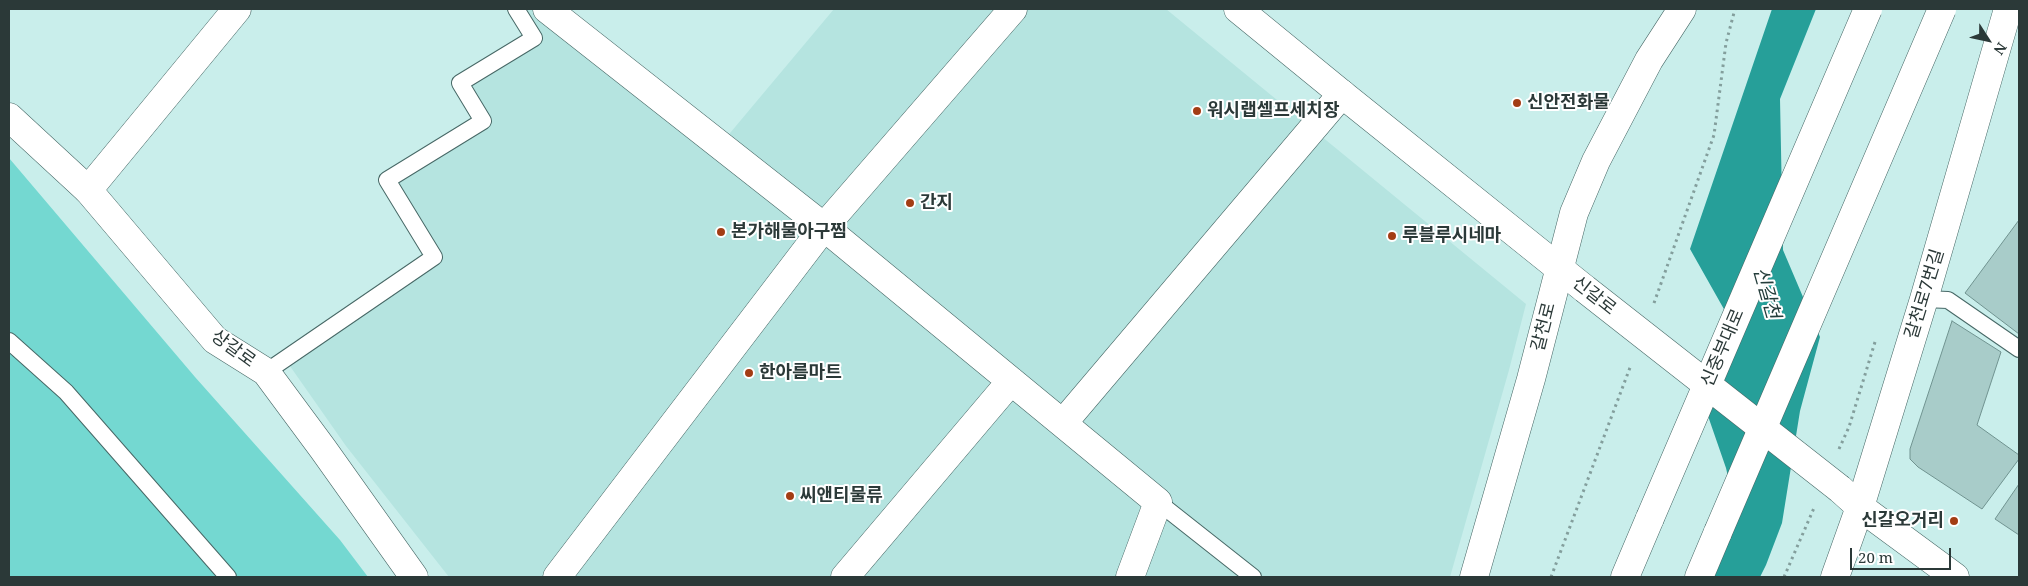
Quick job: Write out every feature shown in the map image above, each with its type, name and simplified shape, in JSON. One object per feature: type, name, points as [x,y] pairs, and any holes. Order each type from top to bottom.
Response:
[{"type":"main road","points":[[88,190],[237,9]]},
{"type":"main road","points":[[547,9],[824,227],[1158,502],[1130,577]]},
{"type":"main road","points":[[557,577],[824,227],[1013,9]]},
{"type":"main road","name":"신갈로","points":[[1238,9],[1558,269],[1585,288],[1850,498],[1955,577]]},
{"type":"main road","name":"갈천로","points":[[1474,577],[1531,378],[1558,269],[1574,214],[1596,160],[1649,60],[1682,9]]},
{"type":"main road","name":"신중부대로","points":[[1625,577],[1868,9]]},
{"type":"main road","points":[[1699,577],[1942,9]]},
{"type":"main road","name":"갈천로7번길","points":[[1835,577],[1850,498],[1924,299],[2008,9]]},
{"type":"main road","points":[[1063,423],[1342,94]]},
{"type":"main road","name":"상갈로","points":[[9,117],[88,190],[215,340],[266,372],[324,448],[414,577]]},
{"type":"main road","points":[[845,577],[1011,381]]},
{"type":"lane","points":[[266,372],[434,257],[387,180],[483,121],[460,83],[534,38],[516,9]]},
{"type":"lane","points":[[1924,299],[1948,300],[2019,349]]},
{"type":"lane","points":[[9,341],[66,392],[228,577]]},
{"type":"lane","points":[[1158,502],[1253,577]]},
{"type":"shaded area","points":[[521,9],[547,9],[720,145],[834,9],[1166,9],[1526,304],[1450,577],[449,577],[346,446],[285,359],[434,257],[387,180],[483,121],[460,83],[534,38]]},
{"type":"shaded area","points":[[9,158],[195,377],[340,540],[368,577],[9,577]]},
{"type":"water","name":"신갈천","points":[[1772,9],[1816,9],[1780,99],[1783,250],[1820,337],[1800,411],[1782,523],[1766,565],[1760,577],[1708,577],[1734,503],[1726,468],[1708,416],[1738,334],[1690,249]]},
{"type":"building","points":[[2019,220],[2019,334],[1965,293]]},
{"type":"building","points":[[1952,321],[2001,352],[1977,425],[2019,455],[2019,459],[1982,509],[1918,467],[1910,459],[1910,449]]},
{"type":"building","points":[[2019,484],[2019,535],[1995,519]]},
{"type":"place","name":"신안전화물","points":[[1517,103]]},
{"type":"place","name":"워시랩셀프세치장","points":[[1197,111]]},
{"type":"place","name":"간지","points":[[910,203]]},
{"type":"place","name":"본가해물아구찜","points":[[721,232]]},
{"type":"place","name":"루블루시네마","points":[[1392,236]]},
{"type":"place","name":"한아름마트","points":[[749,373]]},
{"type":"place","name":"씨앤티물류","points":[[790,496]]},
{"type":"place","name":"신갈오거리","points":[[1954,521]]}]
